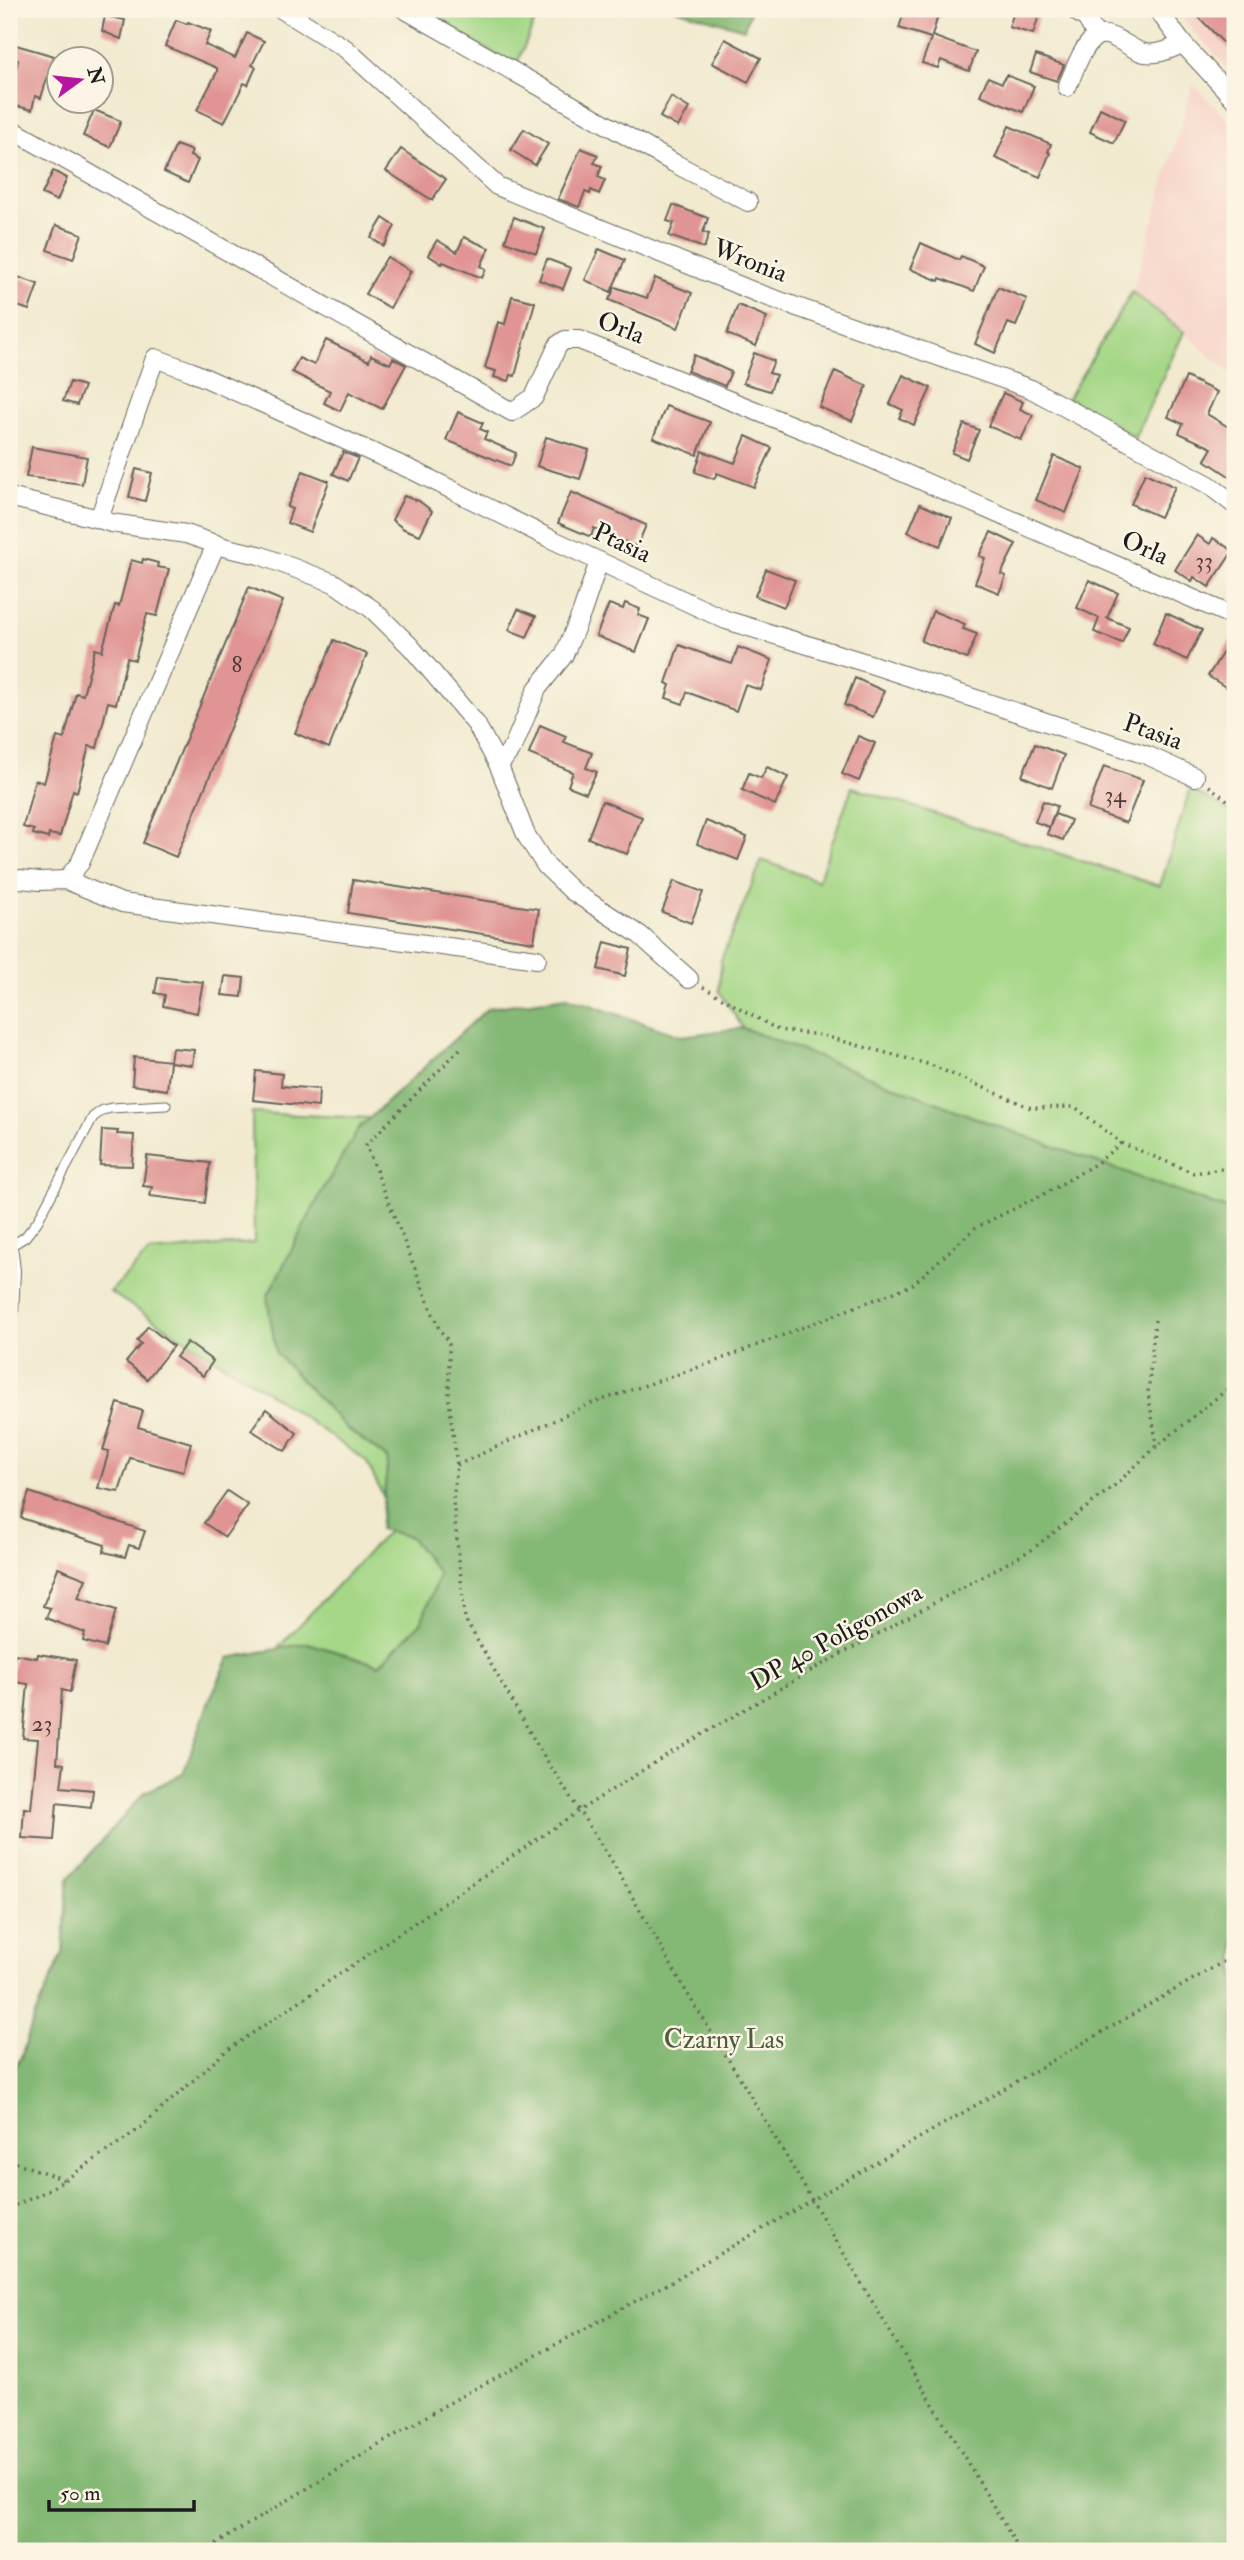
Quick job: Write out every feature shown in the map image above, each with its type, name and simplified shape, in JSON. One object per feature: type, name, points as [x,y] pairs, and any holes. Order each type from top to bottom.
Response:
[{"type":"street","name":"Wronia","points":[[281,9],[346,49],[497,186],[760,294],[1031,389],[1209,485],[1235,505]]},
{"type":"street","points":[[404,9],[748,202]]},
{"type":"street","points":[[1073,9],[1087,19],[1096,36]]},
{"type":"street","points":[[1157,9],[1183,44],[1235,100]]},
{"type":"street","points":[[1067,87],[1087,46],[1096,36],[1105,34],[1143,53],[1162,53],[1183,44]]},
{"type":"street","name":"Orla","points":[[9,128],[512,412],[534,397],[558,345],[565,340],[579,340],[826,439],[1235,617]]},
{"type":"street","name":"Ptasia","points":[[99,519],[155,358],[414,471],[726,620],[870,664],[1149,756],[1195,777]]},
{"type":"street","points":[[9,497],[111,523],[186,534],[259,555],[334,583],[372,609],[410,646],[465,709],[499,766],[519,819],[545,866],[572,891],[640,935],[689,979]]},
{"type":"street","points":[[66,880],[80,863],[216,544]]},
{"type":"street","points":[[499,766],[513,745],[537,689],[564,655],[599,561]]},
{"type":"street","points":[[9,878],[66,880],[122,903],[537,959]]},
{"type":"street","points":[[9,1253],[9,1314]]},
{"type":"lane","points":[[9,1247],[25,1237],[37,1222],[88,1122],[97,1112],[111,1108],[166,1105]]},
{"type":"path","name":"Ptasia","points":[[1195,777],[1235,806]]},
{"type":"path","points":[[689,979],[778,1030],[820,1035],[931,1065],[1031,1108],[1075,1107],[1121,1143],[1194,1173],[1235,1167]]},
{"type":"path","points":[[460,1049],[366,1145],[439,1329],[449,1342],[449,1400],[457,1465],[453,1501],[465,1619],[540,1750],[641,1909],[687,1993],[1020,2551]]},
{"type":"path","points":[[457,1465],[590,1404],[711,1363],[912,1285],[975,1228],[1048,1192],[1097,1163],[1121,1143]]},
{"type":"path","points":[[1155,1321],[1148,1393],[1157,1446]]},
{"type":"path","name":"DP 40 Poligonowa","points":[[9,2208],[39,2196],[139,2129],[225,2052],[580,1810],[662,1758],[819,1666],[1031,1550],[1114,1486],[1157,1446],[1235,1383]]},
{"type":"path","points":[[204,2551],[440,2408],[674,2280],[1235,1955]]},
{"type":"path","points":[[9,2160],[65,2180]]},
{"type":"shaded area","points":[[1174,9],[1235,9],[1235,76]]},
{"type":"shaded area","points":[[1193,84],[1235,127],[1235,378],[1184,332],[1132,292]]},
{"type":"green space","points":[[418,9],[540,9],[516,66]]},
{"type":"green space","points":[[675,9],[751,9],[744,29]]},
{"type":"green space","points":[[1132,292],[1184,332],[1135,437],[1068,398]]},
{"type":"green space","points":[[852,787],[1160,886],[1190,789],[1225,808],[1235,818],[1235,1207],[1229,1210],[997,1126],[743,1028],[719,991],[721,960],[762,860],[818,881]]},
{"type":"green space","name":"Czarny Las","points":[[567,997],[681,1036],[743,1028],[997,1126],[1228,1210],[1235,1207],[1235,2551],[9,2551],[9,2078],[21,2057],[35,2015],[63,1953],[68,1879],[145,1792],[183,1774],[210,1699],[229,1658],[308,1643],[379,1665],[421,1623],[439,1574],[410,1537],[380,1529],[388,1459],[346,1428],[276,1353],[267,1297],[322,1191],[359,1128],[488,1008]]},
{"type":"green space","points":[[252,1113],[370,1118],[359,1128],[346,1428],[388,1459],[384,1498],[366,1461],[260,1387],[110,1292],[149,1252],[254,1243]]},
{"type":"green space","points":[[388,1531],[410,1537],[439,1574],[421,1623],[379,1665],[308,1643],[277,1649]]},
{"type":"building","points":[[905,9],[940,9],[932,36],[976,52],[969,71],[941,60],[938,68],[922,63],[931,38],[899,28]]},
{"type":"building","points":[[1015,9],[1041,9],[1033,34],[1009,27]]},
{"type":"building","points":[[1191,9],[1235,9],[1235,55]]},
{"type":"building","points":[[105,16],[125,20],[121,39],[102,31]]},
{"type":"building","points":[[176,20],[211,31],[205,45],[235,58],[247,33],[264,41],[252,65],[256,67],[248,85],[244,83],[224,123],[197,110],[217,68],[165,46]]},
{"type":"building","points":[[725,39],[761,58],[748,82],[712,63]]},
{"type":"building","points":[[9,43],[46,54],[46,82],[41,98],[35,96],[32,110],[9,104],[18,60],[9,58]]},
{"type":"building","points":[[1036,55],[1064,65],[1057,81],[1030,72]]},
{"type":"building","points":[[1006,75],[1034,86],[1023,112],[980,95],[988,77],[1002,83]]},
{"type":"building","points":[[671,97],[689,108],[678,127],[660,117]]},
{"type":"building","points":[[1100,108],[1125,120],[1114,143],[1090,132]]},
{"type":"building","points":[[91,116],[109,116],[121,121],[110,147],[83,136]]},
{"type":"building","points":[[1009,126],[1051,144],[1040,177],[995,158]]},
{"type":"building","points":[[524,129],[548,144],[535,165],[511,150]]},
{"type":"building","points":[[176,145],[192,151],[190,156],[198,160],[188,183],[164,172]]},
{"type":"building","points":[[581,148],[598,155],[594,163],[602,166],[598,177],[605,180],[599,194],[591,190],[590,194],[585,192],[579,207],[558,199]]},
{"type":"building","points":[[401,149],[446,179],[432,200],[386,171]]},
{"type":"building","points":[[53,171],[67,178],[57,201],[42,194]]},
{"type":"building","points":[[673,205],[708,218],[703,232],[709,234],[704,248],[669,236],[674,223],[667,221]]},
{"type":"building","points":[[514,217],[545,229],[536,253],[505,241]]},
{"type":"building","points":[[383,218],[395,226],[384,246],[371,238]]},
{"type":"building","points":[[56,225],[82,234],[73,259],[47,250]]},
{"type":"building","points":[[464,237],[489,248],[481,266],[486,269],[482,278],[443,262],[442,264],[428,255],[437,240],[457,252]]},
{"type":"building","points":[[921,243],[959,260],[961,256],[984,266],[974,291],[910,269]]},
{"type":"building","points":[[599,249],[625,260],[611,292],[585,280]]},
{"type":"building","points":[[387,257],[411,271],[390,308],[365,294]]},
{"type":"building","points":[[547,259],[571,268],[563,289],[539,280]]},
{"type":"building","points":[[15,276],[38,284],[29,310],[9,303],[9,293]]},
{"type":"building","points":[[655,278],[692,293],[678,328],[609,300],[615,287],[647,298]]},
{"type":"building","points":[[998,287],[1027,299],[1016,326],[1008,323],[995,353],[975,344]]},
{"type":"building","points":[[512,296],[535,302],[515,376],[511,375],[509,381],[494,377],[496,371],[485,368],[498,322],[505,324]]},
{"type":"building","points":[[738,305],[767,317],[756,346],[727,334]]},
{"type":"building","points":[[326,340],[369,361],[371,355],[390,364],[393,358],[406,365],[382,409],[349,392],[340,411],[324,403],[330,391],[292,372],[299,358],[314,365]]},
{"type":"building","points":[[754,353],[774,361],[769,373],[776,375],[770,391],[743,383]]},
{"type":"building","points":[[694,355],[731,372],[725,386],[687,371]]},
{"type":"building","points":[[835,371],[867,386],[852,421],[819,407]]},
{"type":"building","points":[[903,375],[931,388],[914,425],[899,418],[903,410],[890,404]]},
{"type":"building","points":[[1186,377],[1217,392],[1207,414],[1235,431],[1235,480],[1205,460],[1212,448],[1179,433],[1183,424],[1168,417]]},
{"type":"building","points":[[70,382],[84,386],[77,405],[63,401]]},
{"type":"building","points":[[1003,393],[1023,402],[1020,409],[1033,415],[1021,440],[988,426]]},
{"type":"building","points":[[666,406],[710,422],[697,455],[653,438]]},
{"type":"building","points":[[458,412],[483,423],[480,429],[487,432],[484,439],[516,453],[511,466],[446,440]]},
{"type":"building","points":[[964,424],[979,430],[967,459],[952,453]]},
{"type":"building","points":[[746,436],[772,448],[754,487],[717,473],[714,479],[695,472],[702,451],[735,463]]},
{"type":"building","points":[[546,437],[589,450],[580,479],[537,466]]},
{"type":"building","points":[[32,447],[87,457],[82,484],[26,477]]},
{"type":"building","points":[[343,452],[358,458],[348,481],[333,474]]},
{"type":"building","points":[[1054,456],[1084,469],[1066,513],[1036,500]]},
{"type":"building","points":[[136,469],[152,473],[145,501],[129,497]]},
{"type":"building","points":[[303,471],[329,481],[310,532],[287,523],[292,509],[287,507]]},
{"type":"building","points":[[1145,473],[1175,487],[1160,517],[1131,504]]},
{"type":"building","points":[[571,492],[646,525],[637,547],[594,528],[591,537],[558,523]]},
{"type":"building","points":[[404,496],[419,501],[432,511],[420,535],[404,529],[392,520]]},
{"type":"building","points":[[920,504],[952,518],[940,546],[908,532]]},
{"type":"building","points":[[991,532],[1016,544],[1001,574],[1006,576],[999,593],[975,583],[985,558],[979,556]]},
{"type":"building","points":[[1197,535],[1210,544],[1213,538],[1233,551],[1209,587],[1194,577],[1192,581],[1175,570]]},
{"type":"building","points":[[143,559],[158,563],[157,567],[169,569],[157,616],[147,614],[135,660],[127,658],[116,704],[108,702],[97,748],[89,746],[77,792],[73,790],[60,836],[49,834],[48,838],[33,834],[34,830],[23,827],[35,780],[44,783],[57,737],[64,739],[76,693],[83,695],[95,649],[102,651],[115,605],[119,606],[131,560],[142,563]]},
{"type":"building","points":[[766,569],[795,580],[784,607],[755,596]]},
{"type":"building","points":[[1089,580],[1118,593],[1107,618],[1129,627],[1122,643],[1094,632],[1099,618],[1077,608]]},
{"type":"building","points":[[249,587],[283,601],[176,857],[143,843]]},
{"type":"building","points":[[625,603],[640,609],[638,615],[649,619],[636,652],[596,636],[609,604],[623,609]]},
{"type":"building","points":[[518,609],[536,616],[527,637],[509,630]]},
{"type":"building","points":[[933,611],[965,624],[963,629],[977,634],[967,659],[921,641]]},
{"type":"building","points":[[1166,613],[1202,630],[1187,660],[1153,644]]},
{"type":"building","points":[[1235,633],[1235,693],[1208,676]]},
{"type":"building","points":[[334,640],[367,654],[329,748],[295,733]]},
{"type":"building","points":[[679,645],[732,664],[738,647],[772,660],[761,690],[745,685],[736,711],[687,692],[683,704],[666,698],[670,685],[666,683]]},
{"type":"building","points":[[855,678],[884,691],[873,717],[844,705]]},
{"type":"building","points":[[540,725],[566,736],[564,742],[592,753],[586,768],[597,772],[586,793],[568,786],[573,772],[529,754]]},
{"type":"building","points":[[858,736],[875,743],[859,781],[842,774]]},
{"type":"building","points":[[1035,744],[1064,755],[1052,788],[1022,776]]},
{"type":"building","points":[[1104,766],[1143,780],[1126,823],[1088,809]]},
{"type":"building","points":[[767,767],[788,777],[775,805],[742,790],[749,773],[761,778]]},
{"type":"building","points":[[602,801],[642,817],[627,854],[588,838]]},
{"type":"building","points":[[1043,801],[1057,806],[1049,827],[1035,822]]},
{"type":"building","points":[[1055,814],[1071,820],[1063,840],[1047,834]]},
{"type":"building","points":[[706,821],[747,837],[738,860],[697,844]]},
{"type":"building","points":[[353,880],[539,909],[534,942],[348,913]]},
{"type":"building","points":[[674,881],[703,892],[691,923],[662,912]]},
{"type":"building","points":[[605,942],[631,949],[625,976],[598,969]]},
{"type":"building","points":[[225,976],[244,978],[242,997],[222,995]]},
{"type":"building","points":[[158,977],[203,982],[197,1013],[163,1006],[165,995],[155,993]]},
{"type":"building","points":[[172,1048],[194,1050],[192,1065],[170,1062],[167,1090],[132,1085],[134,1057],[170,1061]]},
{"type":"building","points":[[256,1071],[282,1074],[281,1086],[319,1089],[318,1107],[253,1100]]},
{"type":"building","points":[[102,1130],[134,1135],[132,1166],[100,1165]]},
{"type":"building","points":[[147,1156],[210,1163],[205,1203],[150,1196],[152,1187],[143,1186]]},
{"type":"building","points":[[148,1326],[173,1346],[147,1379],[126,1362],[141,1344],[137,1341]]},
{"type":"building","points":[[187,1342],[213,1361],[203,1376],[176,1357]]},
{"type":"building","points":[[118,1403],[143,1411],[138,1427],[191,1443],[183,1472],[130,1458],[119,1492],[98,1488],[109,1451],[103,1450]]},
{"type":"building","points":[[266,1409],[297,1433],[285,1451],[251,1430]]},
{"type":"building","points":[[227,1491],[248,1505],[225,1537],[204,1523]]},
{"type":"building","points":[[29,1492],[145,1531],[139,1548],[129,1545],[125,1557],[104,1552],[105,1545],[21,1518]]},
{"type":"building","points":[[58,1568],[86,1579],[78,1598],[116,1610],[105,1647],[83,1641],[85,1633],[46,1618],[50,1608],[43,1606]]},
{"type":"building","points":[[15,1654],[37,1658],[38,1654],[76,1660],[70,1692],[62,1690],[57,1763],[64,1764],[61,1787],[93,1790],[91,1807],[57,1803],[54,1840],[22,1838],[24,1808],[31,1809],[38,1739],[23,1738],[28,1684],[10,1681]]}]
